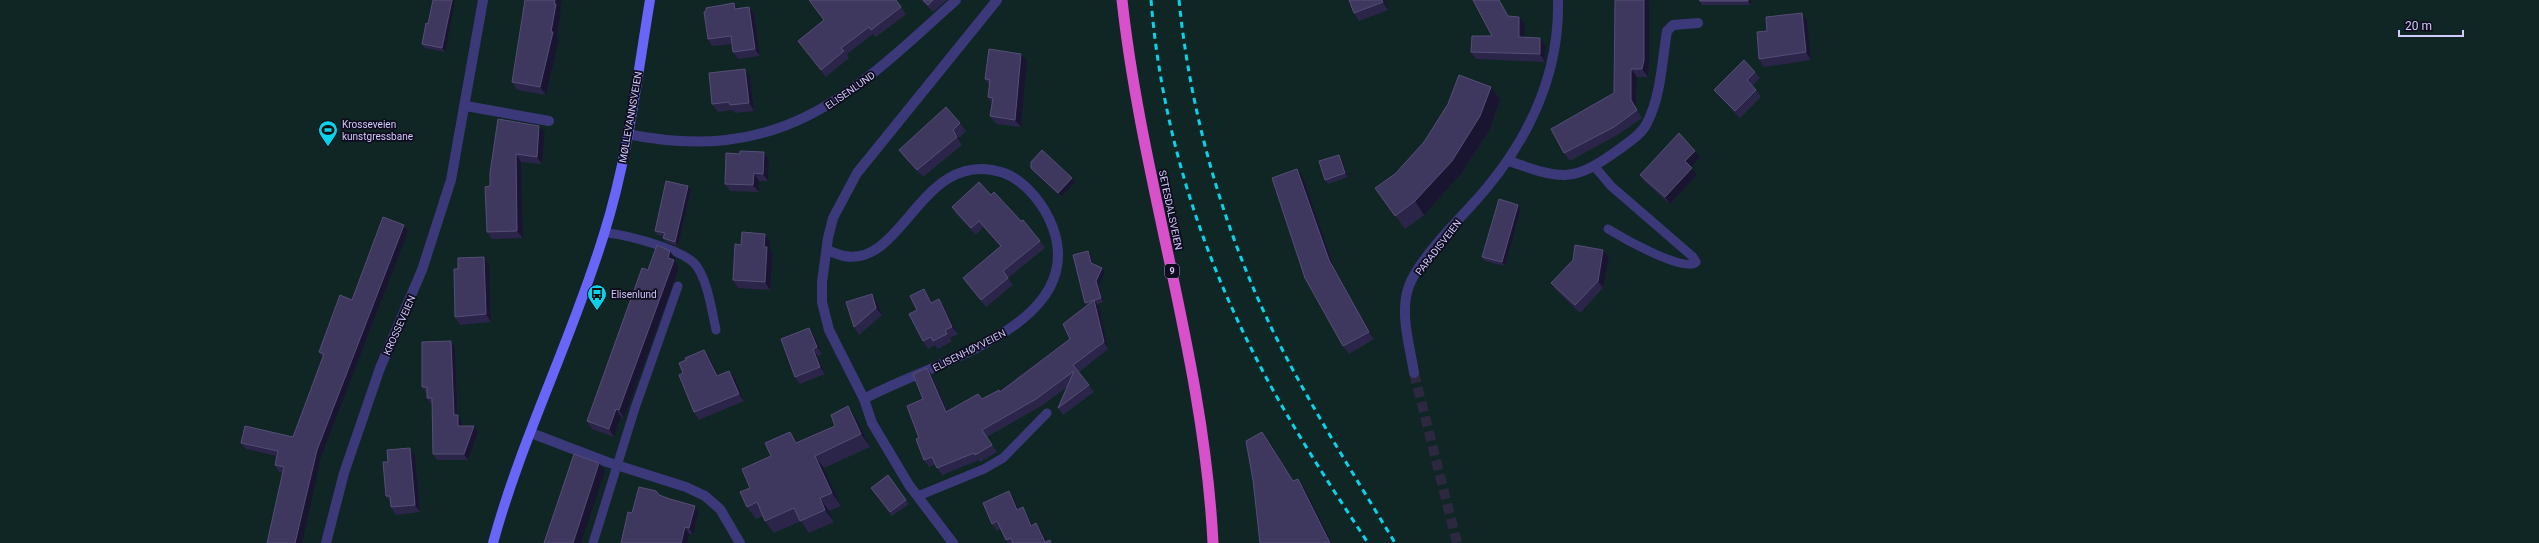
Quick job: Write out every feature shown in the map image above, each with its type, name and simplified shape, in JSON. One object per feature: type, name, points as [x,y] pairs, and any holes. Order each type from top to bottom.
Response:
[{"type":"highway","name":"SETESDALSVEIEN","points":[[1122,0],[1127,48],[1145,145],[1194,379],[1208,467],[1214,543]]},
{"type":"main road","name":"MØLLEVANNSVEIEN","points":[[493,543],[504,504],[605,233],[627,134],[650,0]]},
{"type":"street","name":"KROSSEVEIEN","points":[[326,543],[344,474],[380,368],[408,307],[451,180],[466,106],[468,82],[483,0]]},
{"type":"street","name":"ELISENLUND","points":[[627,134],[660,140],[712,141],[755,135],[798,121],[816,113],[855,88],[956,0]]},
{"type":"street","points":[[953,543],[908,485],[872,423],[864,399],[829,330],[822,302],[822,282],[833,218],[857,173],[997,0]]},
{"type":"street","name":"PARADISVEIEN","points":[[1414,373],[1406,320],[1409,285],[1445,234],[1509,161],[1541,99],[1551,67],[1558,17],[1558,0]]},
{"type":"street","points":[[1509,161],[1544,174],[1569,175],[1595,167],[1638,135],[1646,125],[1657,89],[1666,31],[1674,25],[1698,23]]},
{"type":"street","points":[[466,106],[549,121]]},
{"type":"street","name":"ELISENHØYVEIEN","points":[[827,250],[844,256],[857,256],[882,246],[926,195],[954,177],[973,168],[989,168],[1007,174],[1022,184],[1042,208],[1057,241],[1058,256],[1053,278],[1041,300],[1024,319],[981,345],[864,399]]},
{"type":"street","points":[[531,433],[618,465],[686,486],[705,496],[720,509],[740,543]]},
{"type":"lane","points":[[1595,167],[1611,186],[1693,257],[1696,262],[1688,265],[1663,257],[1608,229]]},
{"type":"lane","points":[[605,233],[621,234],[642,241],[684,256],[695,264],[707,290],[716,330]]},
{"type":"lane","points":[[593,543],[635,408],[678,286]]},
{"type":"lane","points":[[918,496],[984,470],[1011,450],[1047,413]]},
{"type":"green space","points":[[0,0],[2539,0],[2539,543],[0,543]]},
{"type":"building","points":[[433,0],[452,0],[442,48],[422,44],[426,23],[428,24]]},
{"type":"building","points":[[525,0],[555,0],[554,4],[556,4],[551,32],[553,32],[540,87],[512,82]]},
{"type":"building","points":[[809,0],[896,0],[901,7],[871,30],[869,27],[841,48],[844,51],[821,70],[798,41],[824,20]]},
{"type":"building","points":[[923,0],[933,0],[928,5]]},
{"type":"building","points":[[1349,0],[1382,0],[1383,2],[1354,13]]},
{"type":"building","points":[[1473,0],[1499,0],[1508,16],[1519,17],[1519,37],[1540,38],[1540,54],[1471,52],[1472,36],[1492,36]]},
{"type":"building","points":[[1615,0],[1644,0],[1644,60],[1642,69],[1631,69],[1631,100],[1637,110],[1614,127],[1564,153],[1551,129],[1614,93]]},
{"type":"building","points":[[1699,0],[1748,0],[1748,1],[1700,1]]},
{"type":"building","points":[[734,3],[735,9],[749,7],[755,49],[733,52],[731,36],[708,39],[704,12],[706,11],[706,8]]},
{"type":"building","points":[[1802,13],[1806,52],[1759,59],[1757,32],[1767,31],[1766,17]]},
{"type":"building","points":[[989,49],[1021,54],[1015,120],[990,116],[993,98],[988,97],[990,80],[985,79]]},
{"type":"building","points":[[1744,60],[1755,72],[1747,80],[1756,90],[1735,111],[1714,90]]},
{"type":"building","points":[[745,69],[749,103],[730,105],[729,102],[712,104],[709,73]]},
{"type":"building","points":[[1459,75],[1491,87],[1480,116],[1452,161],[1415,201],[1395,216],[1375,188],[1395,174],[1424,142],[1448,104]]},
{"type":"building","points":[[946,107],[960,123],[953,130],[957,137],[917,170],[899,150]]},
{"type":"building","points":[[498,119],[539,126],[537,157],[516,154],[517,231],[487,232],[485,187],[490,186],[490,173]]},
{"type":"building","points":[[1679,133],[1695,151],[1685,161],[1692,168],[1665,197],[1640,175]]},
{"type":"building","points":[[1042,150],[1072,178],[1058,193],[1031,168],[1031,162]]},
{"type":"building","points":[[740,151],[764,152],[763,174],[754,173],[753,185],[725,184],[726,153],[740,154]]},
{"type":"building","points":[[1339,155],[1345,173],[1325,180],[1319,161]]},
{"type":"building","points":[[1297,169],[1329,260],[1369,332],[1343,346],[1305,278],[1272,178]]},
{"type":"building","points":[[666,181],[688,186],[675,242],[663,238],[665,233],[655,231]]},
{"type":"building","points":[[979,182],[991,195],[994,192],[1021,221],[1023,220],[1040,241],[1003,271],[1008,278],[981,300],[963,278],[1001,246],[979,221],[971,228],[952,207]]},
{"type":"building","points":[[1499,199],[1518,205],[1502,262],[1482,257]]},
{"type":"building","points":[[383,217],[404,225],[317,450],[295,543],[267,543],[284,467],[275,465],[278,451],[241,443],[245,426],[293,437],[324,354],[319,352],[340,295],[352,300]]},
{"type":"building","points":[[742,232],[765,234],[764,247],[767,247],[765,282],[733,280],[735,244],[741,245]]},
{"type":"building","points":[[657,245],[670,251],[668,258],[674,260],[619,410],[616,409],[609,429],[587,421],[642,268],[648,270]]},
{"type":"building","points":[[1575,245],[1603,250],[1598,281],[1575,305],[1551,283],[1573,260]]},
{"type":"building","points":[[1088,251],[1091,263],[1102,268],[1096,281],[1101,298],[1085,303],[1073,255]]},
{"type":"building","points":[[484,257],[486,314],[455,317],[454,269],[458,269],[458,258]]},
{"type":"building","points":[[924,289],[931,303],[939,299],[952,327],[945,330],[947,334],[933,341],[931,337],[923,341],[909,314],[917,310],[910,296]]},
{"type":"building","points":[[872,294],[876,308],[854,327],[846,302]]},
{"type":"building","points":[[1094,300],[1104,342],[1073,365],[1089,385],[1058,408],[1074,371],[1036,399],[982,430],[992,445],[975,455],[974,453],[937,468],[932,457],[924,460],[916,439],[919,438],[907,406],[923,399],[913,374],[927,368],[946,412],[978,394],[982,399],[999,390],[1000,392],[1070,339],[1063,324]]},
{"type":"building","points":[[809,328],[817,347],[813,349],[820,367],[795,377],[781,339]]},
{"type":"building","points":[[451,341],[454,415],[458,415],[458,426],[474,426],[464,454],[433,454],[432,398],[427,398],[427,387],[422,387],[422,342]]},
{"type":"building","points":[[704,350],[717,376],[729,371],[739,394],[694,412],[679,375],[683,373],[679,363],[686,360],[685,358]]},
{"type":"building","points":[[848,406],[861,434],[815,456],[832,493],[820,498],[825,510],[800,521],[794,508],[765,521],[757,502],[747,507],[740,492],[750,488],[742,469],[771,456],[765,443],[790,432],[796,443],[835,426],[831,415]]},
{"type":"building","points":[[1262,432],[1293,481],[1298,479],[1330,543],[1260,543],[1253,480],[1246,441]]},
{"type":"building","points":[[410,448],[415,505],[391,507],[390,496],[386,496],[383,462],[388,462],[387,450]]},
{"type":"building","points":[[574,454],[599,463],[573,543],[544,543]]},
{"type":"building","points":[[888,475],[906,500],[890,512],[871,488]]},
{"type":"building","points":[[639,487],[656,491],[659,495],[695,506],[689,528],[685,527],[681,543],[621,543],[628,512],[632,513]]},
{"type":"building","points":[[1009,491],[1017,510],[1023,507],[1031,526],[1036,523],[1045,542],[1050,540],[1051,543],[1013,543],[1011,538],[1006,540],[997,521],[992,524],[983,503]]},
{"type":"tunnel","points":[[1414,373],[1457,543]]},
{"type":"railway","points":[[1151,0],[1163,92],[1173,137],[1199,226],[1216,270],[1254,354],[1280,403],[1323,474],[1368,543]]},
{"type":"railway","points":[[1179,0],[1189,75],[1197,112],[1216,185],[1241,257],[1255,292],[1286,357],[1339,451],[1395,543]]},
{"type":"place","name":"Krosseveien kunstgressbane","points":[[328,147]]},
{"type":"place","name":"Elisenlund","points":[[597,311]]}]
